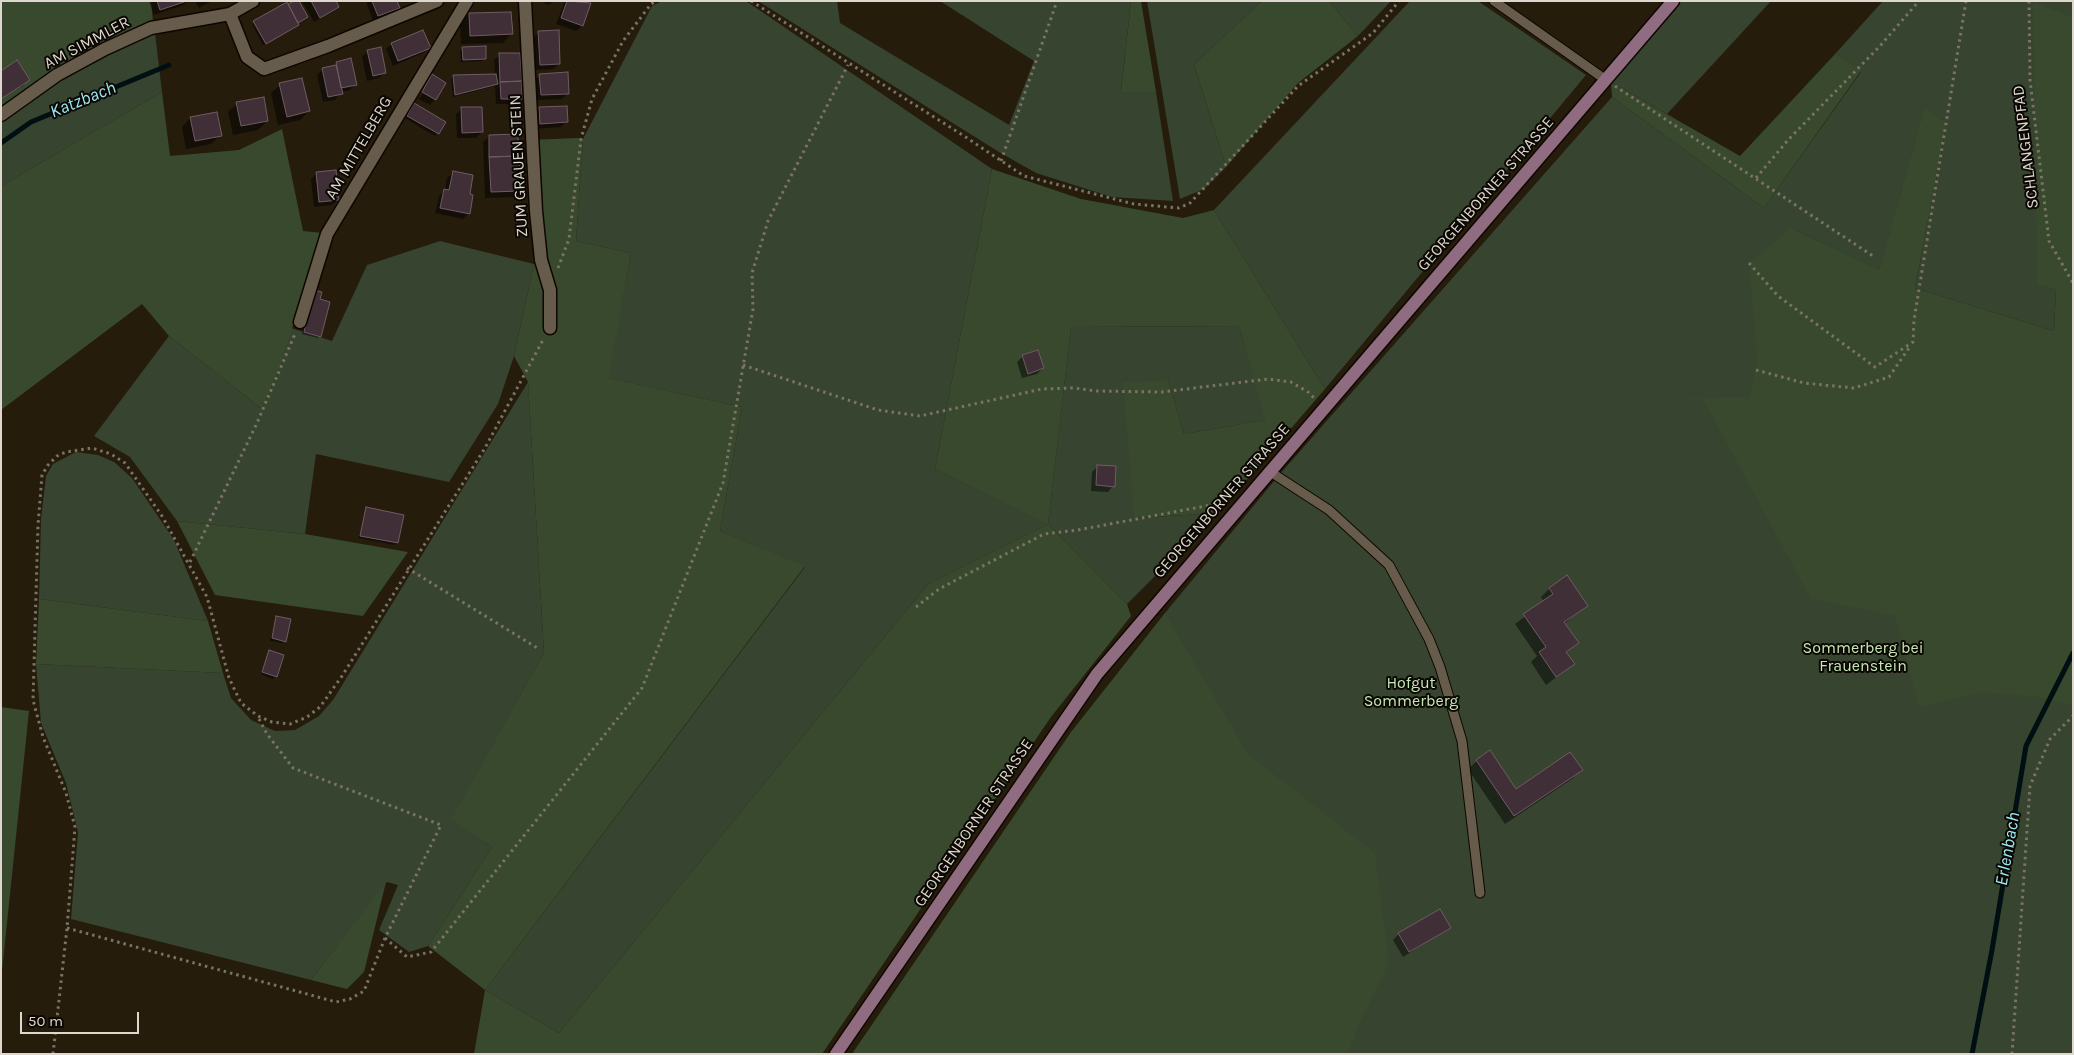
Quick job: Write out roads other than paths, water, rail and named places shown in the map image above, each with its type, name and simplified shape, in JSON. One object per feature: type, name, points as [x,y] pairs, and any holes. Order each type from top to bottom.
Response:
[{"type":"main road","name":"GEORGENBORNER STRASSE","points":[[836,1054],[1097,674],[1673,1]]},
{"type":"street","name":"AM SIMMLER","points":[[1,115],[56,75],[105,49],[151,28],[230,14],[253,1]]},
{"type":"street","points":[[230,14],[247,57],[264,69],[328,46],[437,1]]},
{"type":"street","name":"AM MITTELBERG","points":[[300,322],[327,234],[467,1]]},
{"type":"street","name":"ZUM GRAUEN STEIN","points":[[525,1],[536,211],[541,260],[550,290],[550,328]]},
{"type":"lane","points":[[1494,1],[1606,80]]},
{"type":"lane","points":[[1269,471],[1329,510],[1389,565],[1429,639],[1440,667],[1462,740],[1480,893]]},
{"type":"waterway","name":"Katzbach","points":[[1,143],[31,122],[169,65]]},
{"type":"waterway","name":"Erlenbach","points":[[1972,1054],[1992,950],[2026,746],[2073,653]]},
{"type":"park label","name":"Sommerberg bei Frauenstein","points":[[1863,657]]},
{"type":"park label","name":"Hofgut Sommerberg","points":[[1411,692]]}]
